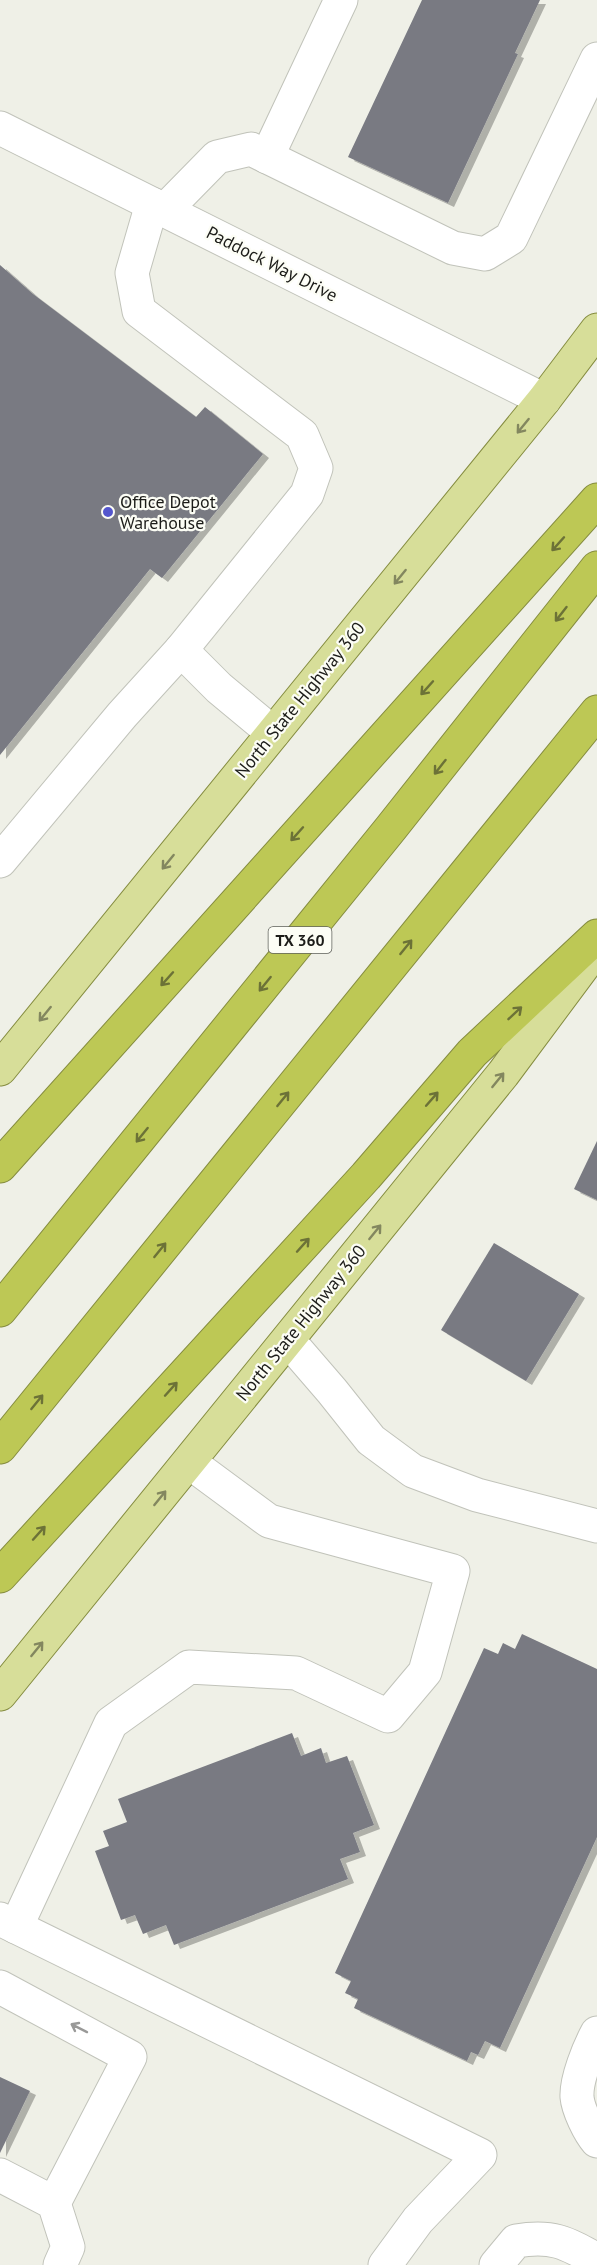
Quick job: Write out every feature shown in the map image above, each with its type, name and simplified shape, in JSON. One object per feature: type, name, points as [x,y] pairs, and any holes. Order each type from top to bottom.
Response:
[{"type":"highway","points":[[0,1166],[597,500]]},
{"type":"highway","name":"TX 360","points":[[0,1310],[391,828],[597,568]]},
{"type":"highway","points":[[0,1447],[597,712]]},
{"type":"highway","points":[[0,1576],[366,1176],[472,1053],[597,936]]},
{"type":"main road","name":"North State Highway 360","points":[[0,1069],[544,400],[597,330]]},
{"type":"main road","name":"North State Highway 360","points":[[0,1695],[503,1074],[597,948]]},
{"type":"street","points":[[267,157],[341,0]]},
{"type":"street","points":[[0,861],[122,715],[181,650],[307,494],[316,468],[302,435],[139,312],[132,273],[159,207],[218,157],[251,149],[453,249],[485,254],[511,237],[597,59]]},
{"type":"street","name":"Paddock Way Drive","points":[[0,128],[544,400]]},
{"type":"street","points":[[181,650],[219,688],[273,733]]},
{"type":"street","points":[[288,1340],[371,1440],[412,1471],[477,1495],[597,1526]]},
{"type":"street","points":[[189,1462],[269,1521],[453,1572],[425,1672],[388,1716],[296,1673],[189,1667],[111,1723],[8,1923],[480,2155],[418,2220],[385,2265]]},
{"type":"street","points":[[0,1988],[130,2057],[54,2203]]},
{"type":"street","points":[[597,2033],[585,2055],[577,2097],[590,2132],[597,2140]]},
{"type":"street","points":[[0,2175],[54,2203],[68,2247],[60,2265]]},
{"type":"street","points":[[496,2265],[516,2241],[537,2238],[554,2239],[597,2260]]},
{"type":"building","points":[[422,0],[540,0],[515,53],[518,54],[448,203],[348,157]]},
{"type":"building","name":"Office Depot Warehouse","points":[[0,265],[33,294],[196,417],[205,407],[263,454],[162,578],[150,569],[0,755]]},
{"type":"building","points":[[597,1141],[597,1200],[574,1189]]},
{"type":"building","points":[[494,1243],[579,1294],[526,1381],[441,1330]]},
{"type":"building","points":[[522,1634],[597,1669],[597,1837],[500,2048],[485,2041],[478,2055],[471,2052],[467,2061],[354,2008],[358,1999],[345,1993],[351,1981],[335,1973],[484,1648],[498,1654],[503,1643],[515,1649]]},
{"type":"building","points":[[292,1733],[301,1756],[321,1748],[326,1763],[347,1756],[374,1825],[353,1833],[360,1852],[340,1859],[348,1879],[174,1945],[166,1925],[143,1934],[135,1915],[121,1920],[95,1851],[109,1846],[103,1831],[127,1822],[118,1799]]},
{"type":"building","points":[[0,2077],[30,2091],[0,2153]]},
{"type":"place","name":"Office Depot Warehouse","points":[[108,512]]}]
